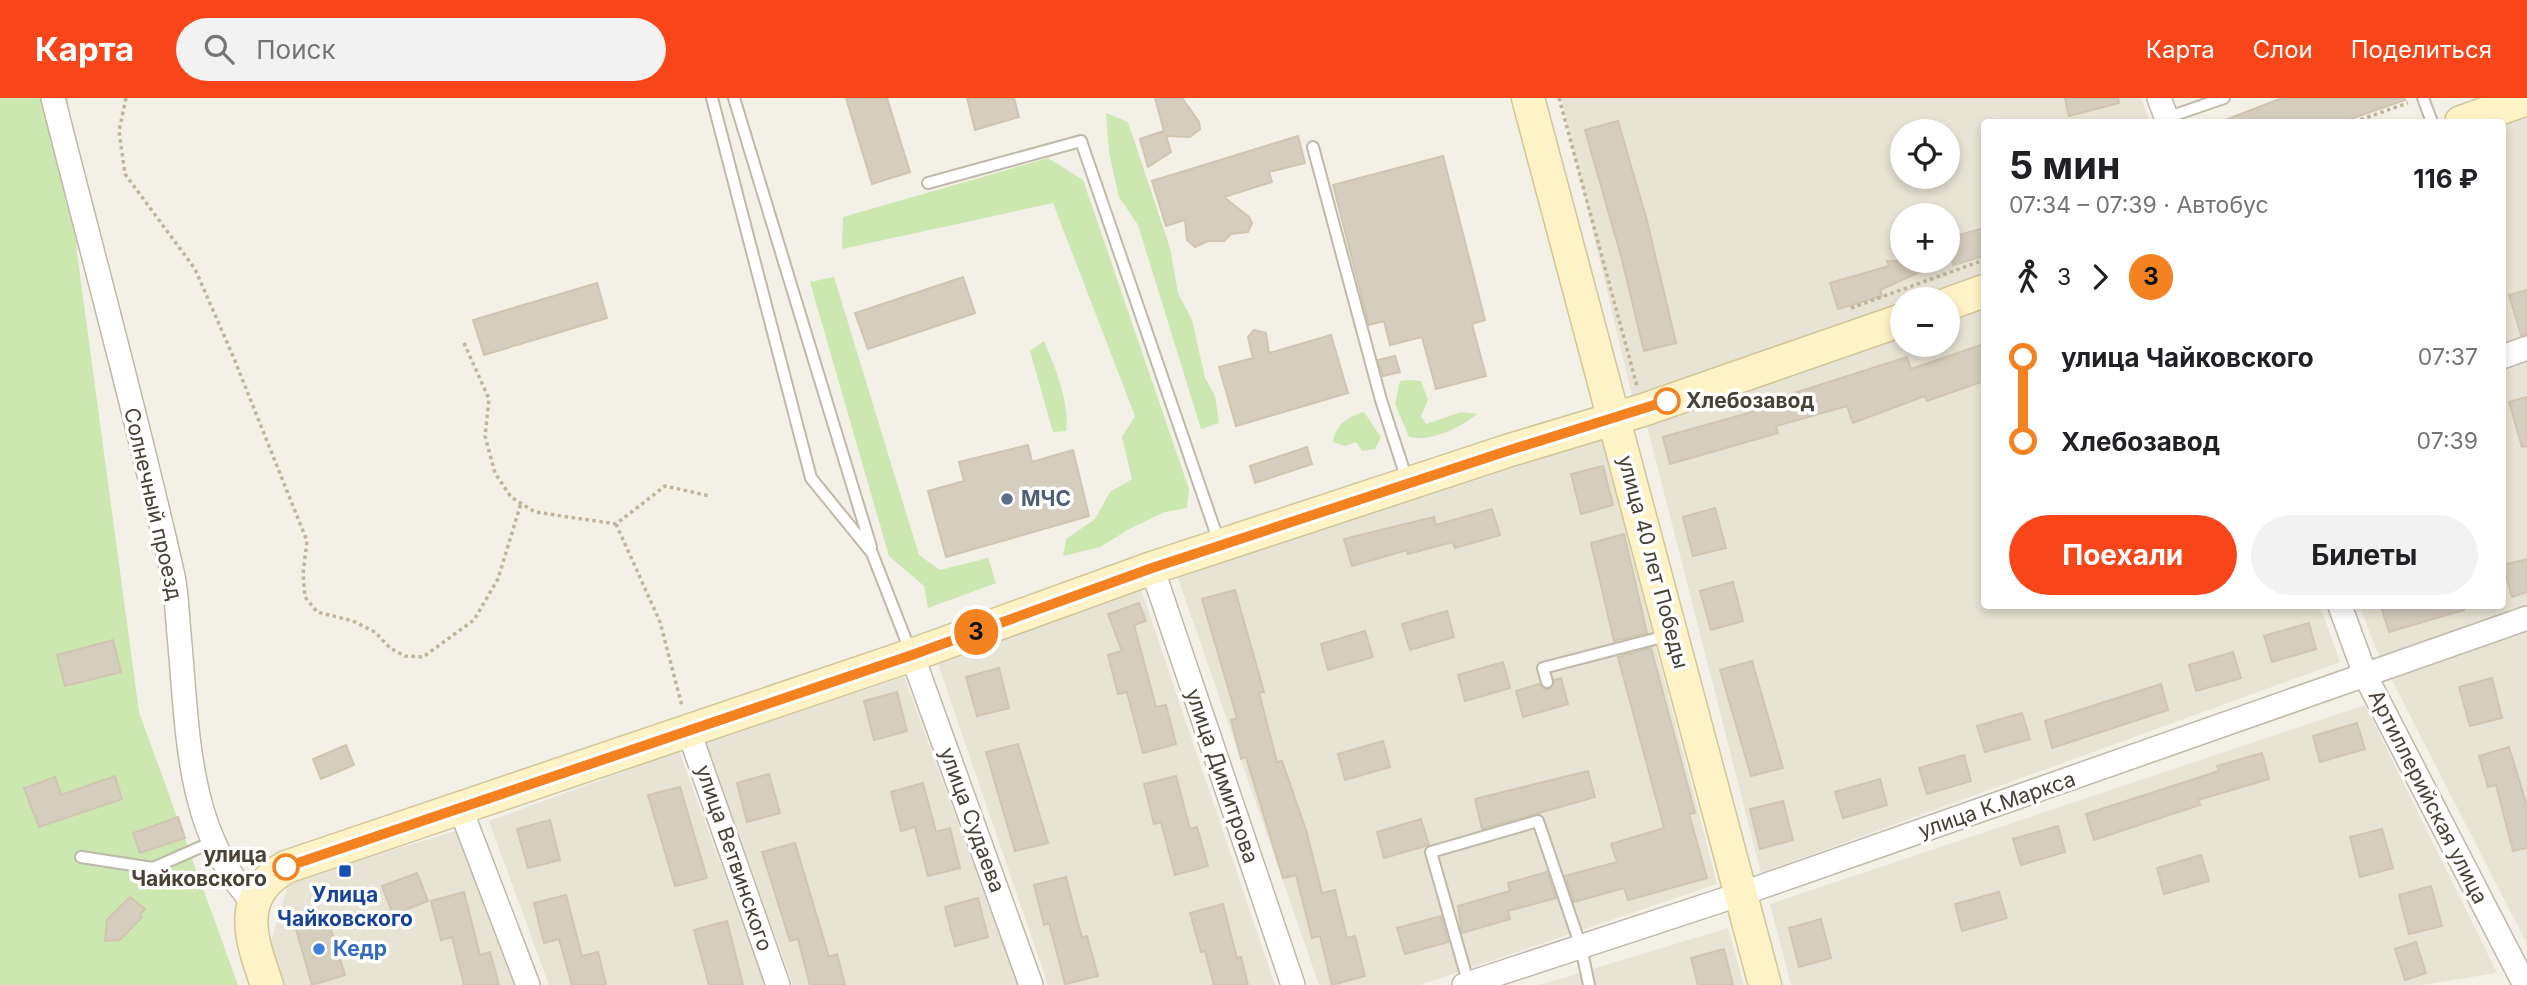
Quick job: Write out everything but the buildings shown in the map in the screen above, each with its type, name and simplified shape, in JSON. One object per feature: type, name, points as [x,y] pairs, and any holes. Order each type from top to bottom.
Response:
[{"type":"street","name":"Солнечный проезд","points":[[54,98],[174,580],[190,749],[201,812],[212,842],[234,883],[254,903]]},
{"type":"street","name":"улица 40 лет Победы","points":[[1528,98],[1765,985]]},
{"type":"street","points":[[2470,119],[2527,99]]},
{"type":"street","points":[[1960,300],[1981,292]]},
{"type":"street","points":[[267,985],[251,930],[254,903],[271,876],[286,867],[689,732],[1152,568],[1615,418],[1890,324]]},
{"type":"street","points":[[2506,356],[2527,348]]},
{"type":"street","name":"улица Димитрова","points":[[1152,568],[1293,985]]},
{"type":"street","name":"Артиллерийская улица","points":[[2341,609],[2366,677],[2525,985]]},
{"type":"street","name":"улица К.Маркса","points":[[1467,985],[1741,894],[2366,677],[2527,618]]},
{"type":"street","name":"улица Судаева","points":[[912,655],[1031,985]]},
{"type":"street","name":"улица Ветвинского","points":[[689,732],[778,985]]},
{"type":"street","points":[[461,810],[528,985]]},
{"type":"lane","points":[[712,98],[811,478],[872,552]]},
{"type":"lane","points":[[733,98],[872,552],[912,655]]},
{"type":"lane","points":[[2164,113],[2224,98]]},
{"type":"lane","points":[[2423,98],[2431,119]]},
{"type":"lane","points":[[928,183],[1081,141],[1220,546]]},
{"type":"lane","points":[[1313,147],[1381,400],[1408,485]]},
{"type":"lane","points":[[1547,682],[1543,668],[1672,635]]},
{"type":"lane","points":[[1467,985],[1431,852],[1538,821],[1581,947],[1589,985]]},
{"type":"lane","points":[[81,857],[153,868],[212,842]]},
{"type":"path","points":[[126,98],[119,131],[125,174],[195,269],[307,541],[303,574],[305,597],[317,612],[354,621],[375,632],[390,649],[405,656],[423,657],[474,620],[498,579],[520,503]]},
{"type":"path","points":[[1559,98],[1637,386]]},
{"type":"path","points":[[2363,119],[2423,98]]},
{"type":"path","points":[[464,342],[489,399],[485,436],[495,473],[511,498],[535,512],[616,524],[665,486],[710,496]]},
{"type":"path","points":[[616,524],[660,622],[689,732]]},
{"type":"shaded area","points":[[1561,98],[2141,98],[2149,119],[1981,119],[1981,275],[1947,287],[1890,287],[1890,307],[1632,395]]},
{"type":"shaded area","points":[[2527,114],[2527,944],[2376,649],[2361,609],[2506,609],[2506,122]]},
{"type":"shaded area","points":[[1981,302],[1981,609],[2321,609],[2340,662],[1761,873],[1645,418],[1890,334],[1890,357],[1960,357],[1960,310]]},
{"type":"shaded area","points":[[1600,431],[1717,884],[1420,985],[1319,985],[1178,578]]},
{"type":"shaded area","points":[[1141,589],[1275,985],[1048,985],[938,664]]},
{"type":"shaded area","points":[[904,677],[1018,985],[793,985],[705,742]]},
{"type":"shaded area","points":[[2365,705],[2497,973],[2421,985],[1791,985],[1770,904]]},
{"type":"shaded area","points":[[679,751],[765,985],[549,985],[489,821]]},
{"type":"shaded area","points":[[459,830],[517,985],[281,985],[268,951],[289,881]]},
{"type":"shaded area","points":[[1728,928],[1744,985],[1540,985]]},
{"type":"green space","points":[[0,98],[68,98],[77,253],[139,712],[238,985],[0,985]]},
{"type":"green space","points":[[1106,113],[1128,122],[1170,248],[1178,293],[1192,320],[1205,378],[1215,396],[1219,423],[1201,429],[1138,225],[1119,197],[1109,152]]},
{"type":"green space","points":[[1048,158],[1083,180],[1189,489],[1187,508],[1165,512],[1100,547],[1063,556],[1066,539],[1095,519],[1110,492],[1132,479],[1122,437],[1135,416],[1053,203],[842,249],[843,217]]},
{"type":"green space","points":[[834,277],[919,555],[940,570],[988,558],[996,583],[928,608],[924,586],[889,556],[810,282]]},
{"type":"green space","points":[[1044,341],[1064,397],[1066,431],[1053,432],[1030,351]]},
{"type":"green space","points":[[1400,381],[1421,381],[1428,400],[1421,416],[1426,424],[1461,412],[1477,414],[1445,433],[1409,437],[1395,404]]},
{"type":"green space","points":[[1364,412],[1381,437],[1375,449],[1362,451],[1356,442],[1345,446],[1333,442],[1337,430],[1344,422]]},
{"type":"bus line","name":"3","points":[[286,867],[912,655],[1152,568],[1667,401]]},
{"type":"place","name":"Хлебозавод","points":[[1667,401]]},
{"type":"place","name":"МЧС","points":[[1007,499]]},
{"type":"place","name":"улица Чайковского","points":[[286,867]]},
{"type":"place","name":"Улица Чайковского","points":[[345,871]]},
{"type":"place","name":"Кедр","points":[[319,949]]}]
